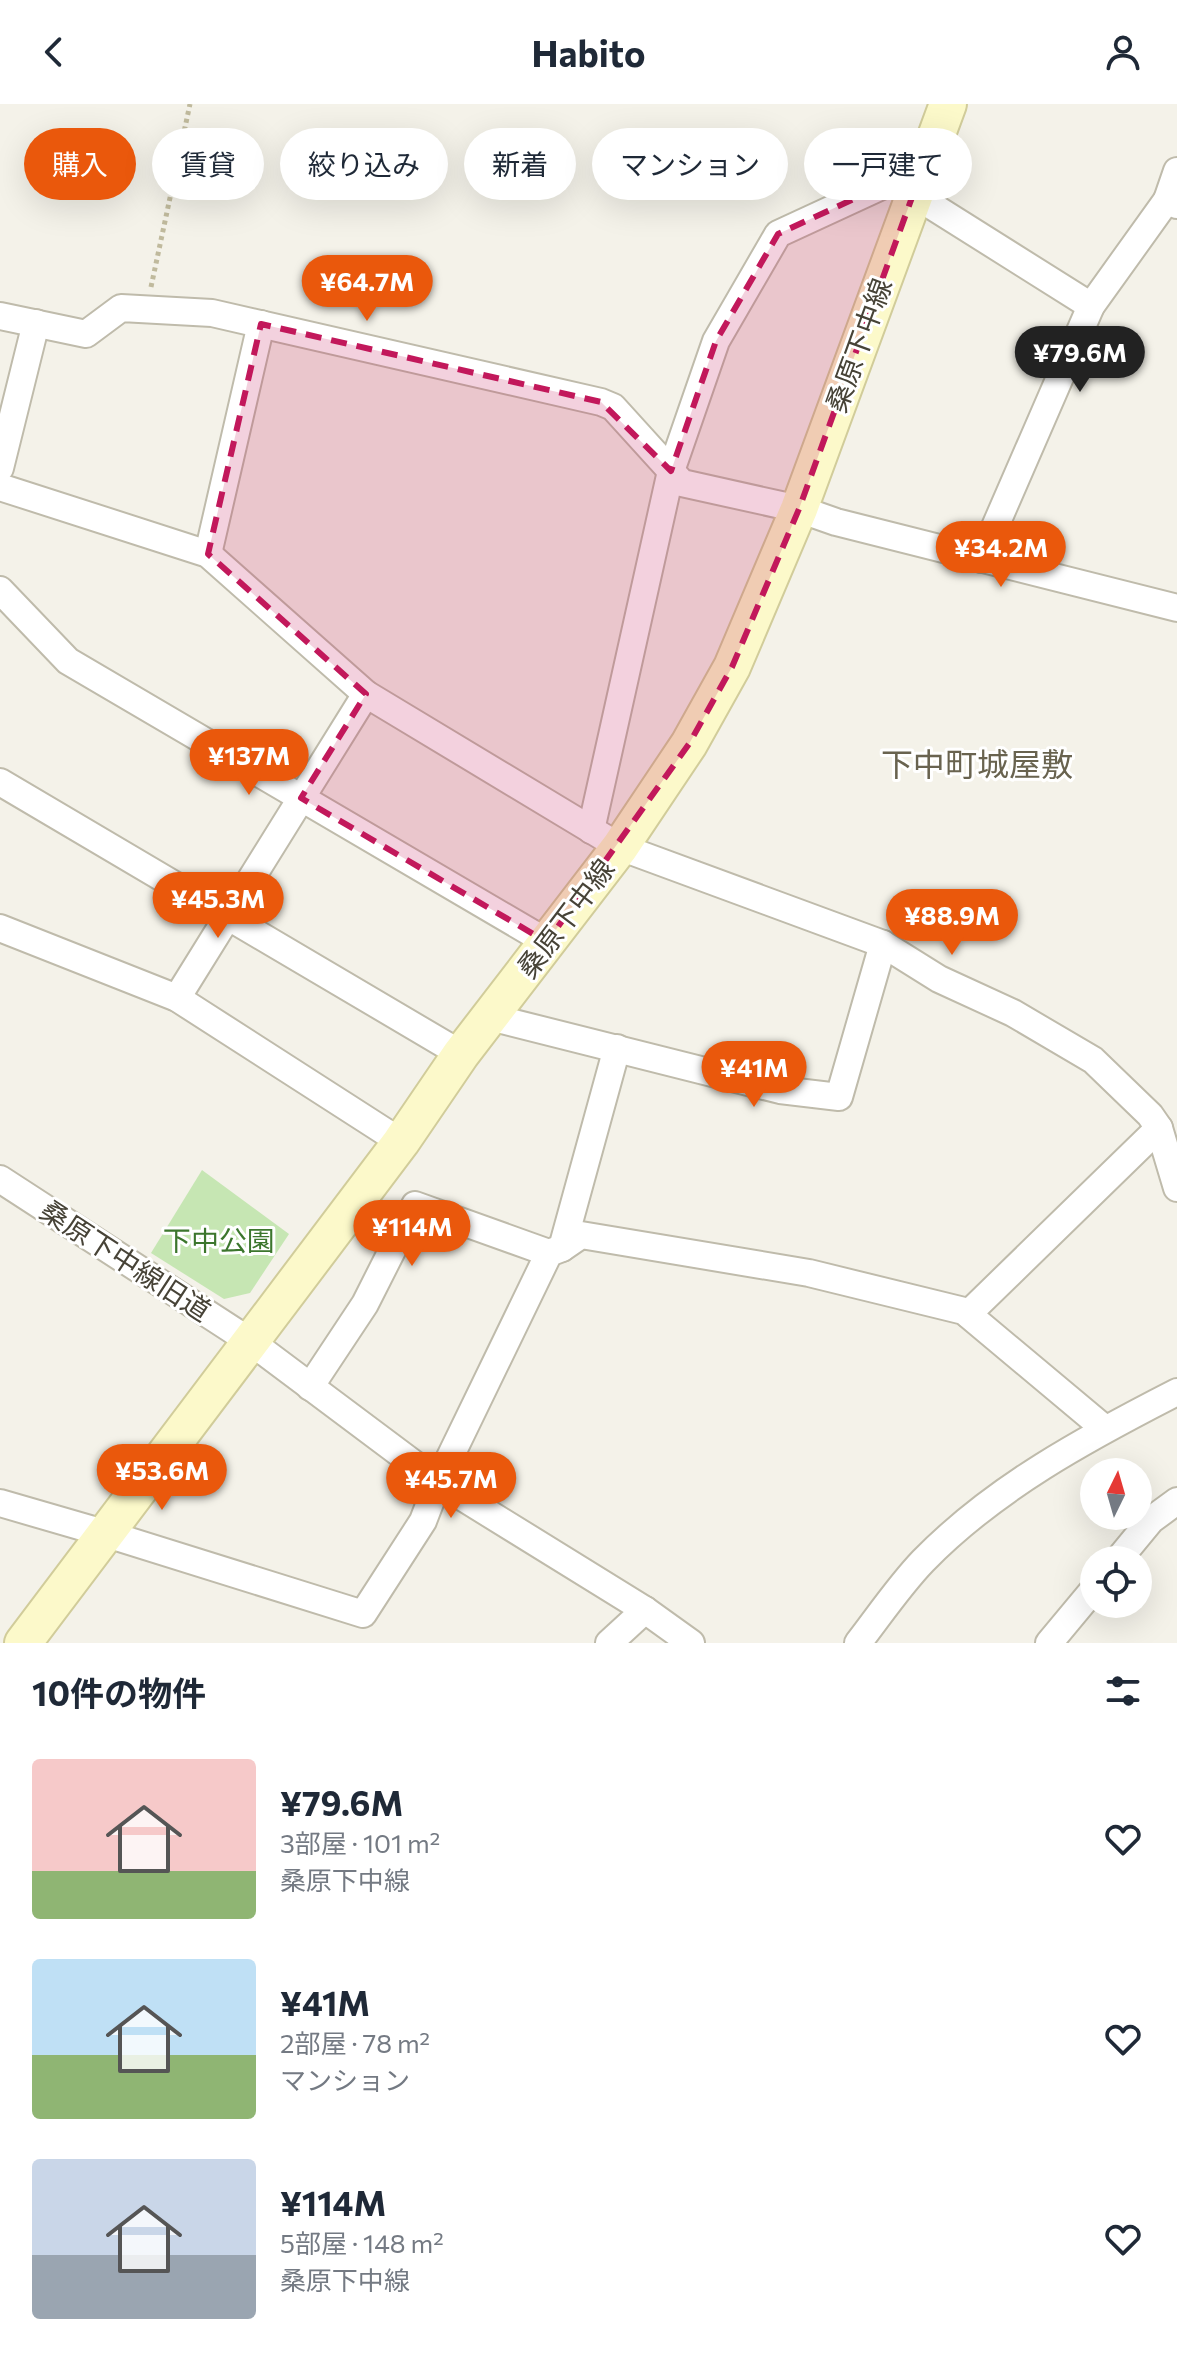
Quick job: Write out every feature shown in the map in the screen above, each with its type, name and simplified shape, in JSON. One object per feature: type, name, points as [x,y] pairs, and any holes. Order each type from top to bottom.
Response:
[{"type":"main road","name":"桑原下中線","points":[[939,128],[948,104]]},
{"type":"main road","name":"桑原下中線","points":[[23,1643],[401,1142],[461,1054],[547,942],[605,838],[689,744],[732,667],[799,509],[911,200]]},
{"type":"street","points":[[981,559],[1091,306],[1172,203],[1177,171]]},
{"type":"street","points":[[605,838],[671,471],[716,341],[778,234],[866,200]]},
{"type":"street","points":[[945,200],[1091,306]]},
{"type":"street","points":[[0,316],[86,334],[121,308],[212,313],[601,402],[613,407],[682,483],[799,509],[836,522],[1177,608]]},
{"type":"street","points":[[0,468],[36,323]]},
{"type":"street","points":[[208,554],[261,324]]},
{"type":"street","points":[[0,487],[208,554],[366,694],[605,838],[883,944],[939,979],[1013,1013],[1093,1060],[1150,1115],[1159,1128],[1177,1188]]},
{"type":"street","points":[[0,590],[68,661],[547,942]]},
{"type":"street","points":[[177,998],[366,694]]},
{"type":"street","points":[[0,782],[461,1054]]},
{"type":"street","points":[[0,928],[177,998],[401,1142]]},
{"type":"street","points":[[490,1017],[780,1090],[839,1097],[883,944]]},
{"type":"street","points":[[0,1503],[363,1614],[423,1521],[438,1482],[556,1251],[617,1048]]},
{"type":"street","points":[[968,1314],[1159,1128]]},
{"type":"street","name":"桑原下中線旧道","points":[[2,1185],[251,1342],[438,1482],[645,1610],[691,1643]]},
{"type":"street","points":[[310,1387],[365,1304],[415,1205],[556,1251]]},
{"type":"street","points":[[556,1251],[581,1235],[597,1237],[809,1273],[968,1314],[1105,1429]]},
{"type":"street","points":[[858,1643],[920,1564],[1004,1493],[1105,1429],[1177,1392]]},
{"type":"street","points":[[1130,1546],[1151,1520],[1177,1501]]},
{"type":"street","points":[[1049,1643],[1080,1606]]},
{"type":"street","points":[[609,1643],[645,1610]]},
{"type":"path","points":[[146,309],[190,104]]},
{"type":"highlighted area","points":[[923,167],[799,509],[732,667],[689,744],[547,942],[301,798],[366,694],[208,554],[261,324],[601,402],[671,471],[716,341],[778,234]]},
{"type":"green space","name":"下中公園","points":[[202,1170],[289,1234],[250,1293],[224,1299],[151,1253]]},
{"type":"district","name":"下中町城屋敷","points":[[977,763]]}]
